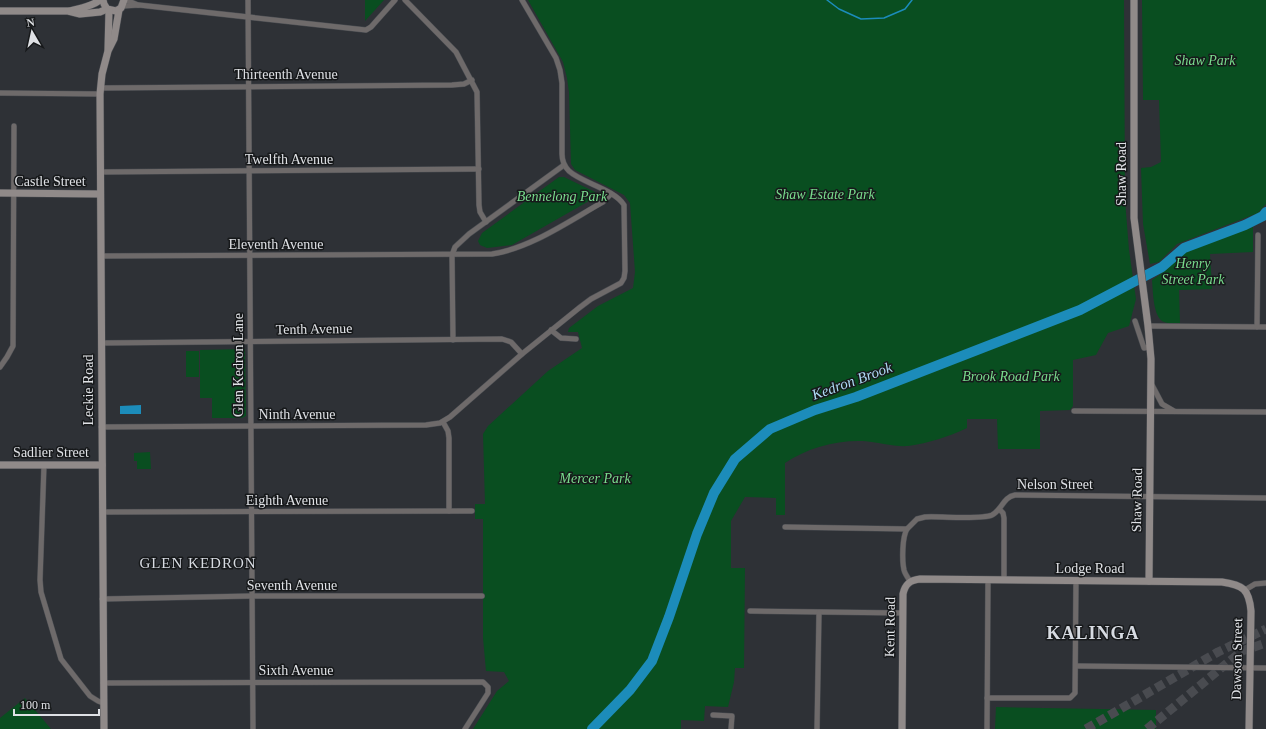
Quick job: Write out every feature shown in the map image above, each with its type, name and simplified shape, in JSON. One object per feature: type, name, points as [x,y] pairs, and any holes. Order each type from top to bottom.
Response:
[{"type":"street","points":[[0,11],[68,11],[85,8],[96,4],[100,0]]},
{"type":"street","name":"Leckie Road","points":[[104,0],[104,4],[108,9],[108,51],[100,91],[104,729]]},
{"type":"street","name":"Glen Kedron Lane","points":[[248,0],[253,729]]},
{"type":"street","points":[[68,11],[80,14],[100,12],[108,9],[116,11],[123,4],[139,5],[366,30],[371,28],[395,0]]},
{"type":"street","points":[[405,0],[450,44],[472,80],[477,92],[479,209],[486,222]]},
{"type":"street","points":[[450,511],[449,438],[448,431],[443,422],[454,415],[522,354],[591,299],[621,283],[624,278],[625,271],[625,207],[622,202],[611,194],[570,172],[564,165],[562,154],[562,83],[560,70],[556,58],[522,0]]},
{"type":"street","name":"Shaw Road","points":[[1134,0],[1134,218],[1148,326],[1151,382],[1149,581]]},
{"type":"street","name":"Leckie Road","points":[[108,51],[114,39],[123,4]]},
{"type":"street","name":"Thirteenth Avenue","points":[[0,93],[248,86],[452,86],[464,84],[472,80]]},
{"type":"street","points":[[0,367],[13,346],[14,126]]},
{"type":"street","points":[[453,340],[452,255],[454,249],[460,242],[486,222],[564,165]]},
{"type":"street","name":"Twelfth Avenue","points":[[100,172],[479,170]]},
{"type":"street","name":"Castle Street","points":[[0,193],[100,194]]},
{"type":"street","name":"Eleventh Avenue","points":[[101,256],[487,254],[517,248],[603,202],[611,194]]},
{"type":"street","points":[[1257,327],[1258,235]]},
{"type":"street","points":[[1134,321],[1144,348],[1150,347]]},
{"type":"street","points":[[1148,326],[1266,327]]},
{"type":"street","points":[[552,330],[561,338],[576,339]]},
{"type":"street","name":"Tenth Avenue","points":[[101,343],[505,340],[514,344],[522,354]]},
{"type":"street","points":[[1151,382],[1162,404],[1176,412]]},
{"type":"street","points":[[1074,411],[1266,412]]},
{"type":"street","name":"Ninth Avenue","points":[[102,427],[426,425],[443,422]]},
{"type":"street","name":"Sadlier Street","points":[[0,465],[102,466]]},
{"type":"street","points":[[44,466],[40,580],[41,592],[61,659],[90,696],[98,701],[104,702]]},
{"type":"street","name":"Nelson Street","points":[[907,529],[917,519],[926,517],[986,517],[995,513],[1008,498],[1015,495],[1266,498]]},
{"type":"street","points":[[998,509],[1003,513],[1004,518],[1004,580]]},
{"type":"street","name":"Eighth Avenue","points":[[102,512],[472,511]]},
{"type":"street","points":[[785,527],[907,529]]},
{"type":"street","name":"Kent Road","points":[[902,729],[903,594],[910,581],[906,574],[904,565],[904,537],[907,529]]},
{"type":"street","name":"Lodge Road","points":[[910,581],[920,579],[1222,582],[1236,584],[1245,590]]},
{"type":"street","points":[[987,729],[988,580]]},
{"type":"street","points":[[987,698],[1070,698],[1075,693],[1076,581]]},
{"type":"street","points":[[1245,590],[1255,584],[1266,583]]},
{"type":"street","name":"Dawson Street","points":[[1245,590],[1250,600],[1251,611],[1249,729]]},
{"type":"street","name":"Seventh Avenue","points":[[102,599],[252,596],[482,596]]},
{"type":"street","points":[[750,611],[903,613]]},
{"type":"street","points":[[817,729],[819,613]]},
{"type":"street","points":[[1076,666],[1266,668]]},
{"type":"street","name":"Sixth Avenue","points":[[103,683],[483,682],[487,685],[488,690],[486,697],[465,729]]},
{"type":"street","points":[[713,715],[732,716],[731,729]]},
{"type":"green space","points":[[365,0],[384,0],[365,21]]},
{"type":"green space","name":"Shaw Estate Park","points":[[528,0],[1124,0],[1125,200],[1129,250],[1136,299],[1129,326],[1108,333],[1096,355],[1073,360],[1073,406],[1070,410],[1040,411],[1040,449],[998,449],[997,419],[967,419],[967,428],[946,437],[923,443],[903,446],[853,441],[822,446],[803,453],[785,463],[785,515],[776,515],[776,498],[745,497],[731,521],[731,568],[745,568],[744,668],[735,668],[734,682],[728,707],[705,706],[704,721],[681,720],[681,729],[473,729],[497,691],[509,681],[504,672],[486,671],[483,638],[483,519],[475,519],[475,504],[485,504],[483,434],[488,426],[548,371],[582,348],[578,332],[568,332],[569,328],[598,306],[633,288],[635,272],[630,203],[624,195],[575,170],[571,164],[569,92],[563,62]]},
{"type":"green space","name":"Shaw Park","points":[[1142,0],[1266,0],[1266,204],[1258,213],[1177,244],[1159,262],[1150,264],[1143,224],[1141,168],[1151,167],[1161,162],[1159,100],[1143,100]]},
{"type":"green space","name":"Bennelong Park","points":[[559,177],[564,177],[595,192],[597,195],[596,197],[512,245],[487,248],[480,245],[478,241],[482,233]]},
{"type":"green space","name":"Henry Street Park","points":[[1253,227],[1253,252],[1210,254],[1212,289],[1179,290],[1180,323],[1168,323],[1160,319],[1154,304],[1152,280],[1165,271],[1187,251]]},
{"type":"green space","points":[[245,349],[246,416],[242,418],[212,418],[212,398],[200,398],[200,350]]},
{"type":"green space","points":[[186,351],[199,351],[199,377],[186,377]]},
{"type":"green space","points":[[150,452],[151,469],[137,469],[137,461],[134,461],[134,453]]},
{"type":"green space","points":[[25,698],[51,729],[0,729],[0,718]]},
{"type":"green space","points":[[996,707],[1156,710],[1156,729],[995,729]]},
{"type":"water","points":[[141,405],[141,414],[120,414],[120,406]]},
{"type":"waterway","points":[[827,0],[839,9],[861,19],[884,18],[905,9],[912,0]]},
{"type":"waterway","name":"Kedron Brook","points":[[592,729],[630,690],[652,661],[669,617],[697,534],[714,493],[735,459],[770,429],[815,410],[856,397],[1080,310],[1162,267],[1184,248],[1245,225],[1263,216],[1266,212]]},
{"type":"tunnel","points":[[1086,729],[1218,652],[1266,629]]},
{"type":"tunnel","points":[[1147,729],[1242,651],[1266,643]]},
{"type":"district","name":"GLEN KEDRON","points":[[198,563]]},
{"type":"district","name":"KALINGA","points":[[1093,633]]},
{"type":"park label","name":"Brook Road Park","points":[[1011,376]]},
{"type":"park label","name":"Mercer Park","points":[[595,478]]}]
